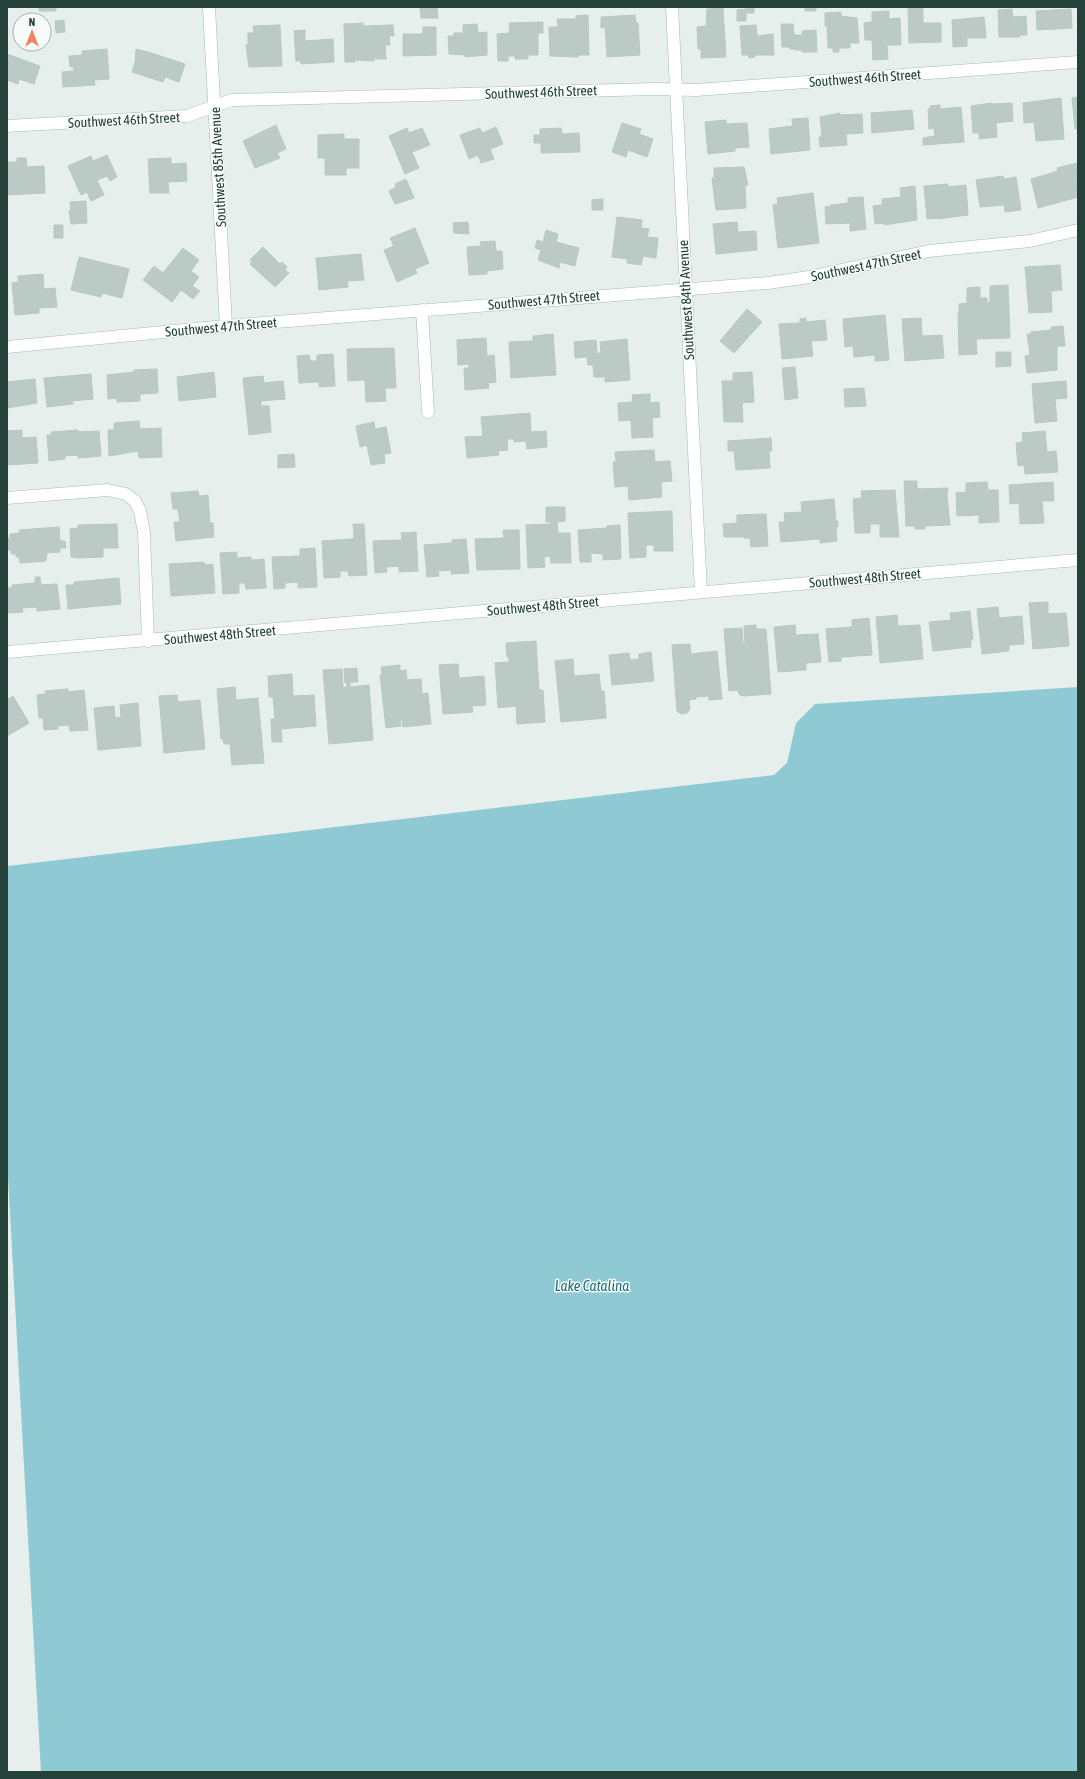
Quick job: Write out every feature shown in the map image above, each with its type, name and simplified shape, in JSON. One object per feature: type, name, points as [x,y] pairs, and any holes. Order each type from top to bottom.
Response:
[{"type":"street","name":"Southwest 85th Avenue","points":[[209,7],[226,326]]},
{"type":"street","name":"Southwest 84th Avenue","points":[[672,7],[701,592]]},
{"type":"street","name":"Southwest 46th Street","points":[[7,126],[187,116],[232,100],[696,90],[1078,62]]},
{"type":"street","name":"Southwest 47th Street","points":[[7,347],[226,326],[794,280],[901,256],[958,248],[1030,241],[1078,230]]},
{"type":"street","points":[[422,310],[428,412]]},
{"type":"street","points":[[7,498],[108,490],[126,494],[135,502],[140,511],[144,533],[148,641]]},
{"type":"street","name":"Southwest 48th Street","points":[[7,652],[1078,560]]},
{"type":"water","name":"Lake Catalina","points":[[1078,687],[1078,1772],[41,1772],[7,1159],[8,866],[774,775],[787,763],[796,723],[815,704]]},
{"type":"building","points":[[39,7],[56,7],[56,11],[39,11]]},
{"type":"building","points":[[746,7],[754,7],[754,13],[746,13],[746,21],[737,21],[737,10],[746,9]]},
{"type":"building","points":[[805,7],[816,7],[816,11],[805,11]]},
{"type":"building","points":[[420,8],[437,8],[438,18],[421,18]]},
{"type":"building","points":[[723,8],[726,57],[701,58],[701,49],[698,49],[697,27],[706,26],[707,9]]},
{"type":"building","points":[[908,8],[923,8],[923,23],[941,23],[941,42],[909,43]]},
{"type":"building","points":[[1012,9],[1013,17],[1026,16],[1027,35],[1020,35],[1020,37],[999,37],[998,10]]},
{"type":"building","points":[[1071,9],[1072,28],[1037,30],[1036,11]]},
{"type":"building","points":[[889,11],[889,19],[900,18],[901,45],[887,45],[888,59],[873,60],[872,40],[865,40],[864,23],[872,22],[872,12]]},
{"type":"building","points":[[841,12],[841,16],[857,18],[859,43],[850,43],[850,48],[839,48],[839,52],[833,52],[833,48],[828,48],[825,13]]},
{"type":"building","points":[[588,15],[589,55],[578,55],[578,57],[550,56],[549,27],[558,27],[557,19],[576,19],[576,16]]},
{"type":"building","points":[[635,15],[636,23],[638,23],[640,55],[607,57],[605,27],[601,28],[601,17]]},
{"type":"building","points":[[984,17],[986,38],[967,38],[967,46],[953,47],[952,20]]},
{"type":"building","points":[[64,20],[65,32],[56,33],[55,21]]},
{"type":"building","points":[[543,22],[543,33],[538,33],[538,55],[528,55],[528,59],[515,59],[515,56],[508,56],[508,61],[498,61],[497,34],[510,33],[509,23]]},
{"type":"building","points":[[363,23],[363,26],[393,25],[394,36],[389,36],[390,45],[385,45],[386,59],[373,59],[374,61],[355,60],[355,62],[345,62],[344,24]]},
{"type":"building","points":[[477,24],[478,33],[487,32],[487,55],[465,57],[465,55],[449,54],[448,36],[454,36],[454,33],[463,33],[463,25]]},
{"type":"building","points":[[781,24],[793,24],[794,35],[802,35],[802,31],[816,30],[817,52],[802,52],[802,50],[790,49],[790,47],[782,47]]},
{"type":"building","points":[[280,25],[282,66],[249,67],[246,45],[248,45],[248,33],[254,33],[253,26]]},
{"type":"building","points":[[756,25],[757,36],[773,34],[774,55],[755,55],[755,57],[749,58],[749,55],[742,55],[740,26]]},
{"type":"building","points":[[423,27],[436,27],[436,55],[403,56],[403,34],[423,34]]},
{"type":"building","points":[[305,30],[305,41],[333,39],[334,62],[301,64],[301,61],[296,61],[294,31]]},
{"type":"building","points":[[107,49],[109,79],[94,80],[95,85],[63,87],[62,72],[74,71],[73,66],[70,67],[69,56],[82,55],[82,51]]},
{"type":"building","points":[[136,49],[185,64],[179,82],[165,77],[163,82],[132,72],[135,62]]},
{"type":"building","points":[[7,54],[40,66],[34,84],[19,79],[18,84],[7,80]]},
{"type":"building","points":[[1078,97],[1078,129],[1075,129],[1072,98]]},
{"type":"building","points":[[1061,98],[1064,139],[1036,141],[1034,122],[1024,123],[1023,103]]},
{"type":"building","points":[[991,103],[1012,103],[1013,121],[996,123],[997,137],[979,139],[979,133],[973,133],[971,106]]},
{"type":"building","points":[[940,105],[940,109],[961,107],[964,142],[923,145],[923,138],[935,136],[934,128],[929,129],[928,109],[930,109],[930,106]]},
{"type":"building","points":[[912,110],[914,129],[872,133],[871,113]]},
{"type":"building","points":[[840,113],[840,115],[862,114],[863,133],[846,134],[847,145],[820,147],[819,137],[822,137],[820,117]]},
{"type":"building","points":[[808,118],[810,150],[771,154],[769,129],[793,126],[792,119]]},
{"type":"building","points":[[726,120],[726,124],[747,123],[749,147],[735,148],[735,151],[708,154],[705,122]]},
{"type":"building","points":[[622,123],[641,129],[639,134],[653,139],[647,157],[628,150],[626,157],[612,152]]},
{"type":"building","points":[[276,125],[286,149],[277,153],[280,158],[255,168],[243,141]]},
{"type":"building","points":[[496,127],[503,144],[490,149],[494,159],[481,163],[478,155],[469,159],[460,135],[480,128],[482,133]]},
{"type":"building","points":[[407,128],[409,133],[422,128],[430,145],[412,152],[419,168],[405,174],[389,136]]},
{"type":"building","points":[[561,128],[562,134],[579,133],[580,152],[541,153],[541,143],[534,143],[534,135],[540,135],[540,129]]},
{"type":"building","points":[[344,134],[344,139],[359,139],[359,168],[346,168],[346,175],[325,175],[325,158],[318,158],[318,135]]},
{"type":"building","points":[[107,155],[117,177],[110,181],[107,176],[97,180],[104,195],[91,201],[87,192],[81,195],[68,166],[91,156],[93,161]]},
{"type":"building","points":[[17,158],[26,158],[27,167],[44,166],[45,193],[7,195],[7,162],[17,162]]},
{"type":"building","points":[[171,158],[171,164],[186,163],[187,181],[168,182],[169,193],[150,193],[148,159]]},
{"type":"building","points":[[1077,163],[1078,181],[1076,181],[1078,197],[1038,208],[1031,179],[1058,171],[1057,168]]},
{"type":"building","points":[[744,167],[748,185],[745,185],[746,208],[716,210],[712,178],[714,178],[714,168]]},
{"type":"building","points":[[1003,176],[1004,179],[1016,177],[1021,210],[1005,212],[1004,205],[980,207],[976,180]]},
{"type":"building","points":[[406,179],[414,198],[395,204],[389,191],[396,187],[395,184]]},
{"type":"building","points":[[948,184],[948,187],[966,185],[968,215],[927,219],[924,186]]},
{"type":"building","points":[[915,186],[917,220],[884,225],[884,223],[875,224],[873,206],[882,205],[882,199],[901,197],[900,188]]},
{"type":"building","points":[[813,193],[819,243],[778,248],[773,205],[778,204],[777,198]]},
{"type":"building","points":[[863,197],[866,229],[850,231],[850,223],[826,224],[825,207],[848,203],[848,198]]},
{"type":"building","points":[[603,199],[603,210],[592,210],[592,200]]},
{"type":"building","points":[[86,201],[87,223],[71,224],[69,211],[71,210],[70,202]]},
{"type":"building","points":[[617,217],[642,220],[641,228],[649,229],[647,237],[658,238],[656,258],[643,256],[641,265],[627,263],[627,259],[612,257]]},
{"type":"building","points":[[468,222],[469,234],[454,233],[453,223]]},
{"type":"building","points":[[737,222],[738,232],[756,231],[757,250],[716,254],[713,224]]},
{"type":"building","points":[[54,225],[63,225],[63,238],[54,238]]},
{"type":"building","points":[[415,228],[429,263],[415,269],[417,273],[397,282],[384,250],[394,246],[390,238]]},
{"type":"building","points":[[546,230],[558,234],[556,242],[579,248],[575,266],[560,262],[559,268],[538,260],[541,250],[535,248],[537,240],[543,242]]},
{"type":"building","points":[[495,241],[496,251],[502,251],[503,269],[487,271],[487,274],[469,275],[467,247],[481,246],[480,242]]},
{"type":"building","points":[[263,247],[280,264],[282,262],[287,267],[285,270],[289,273],[275,287],[250,264],[252,262],[250,260]]},
{"type":"building","points":[[183,248],[199,260],[191,271],[199,277],[192,286],[200,291],[193,299],[181,290],[172,302],[143,280],[154,266],[163,273]]},
{"type":"building","points":[[361,254],[364,280],[347,281],[348,287],[319,290],[316,258]]},
{"type":"building","points":[[79,257],[129,269],[122,298],[102,293],[101,297],[71,290]]},
{"type":"building","points":[[1060,265],[1062,290],[1051,291],[1052,312],[1029,313],[1025,267]]},
{"type":"building","points":[[43,274],[44,289],[55,288],[57,307],[39,308],[39,313],[15,315],[12,283],[18,282],[18,276]]},
{"type":"building","points":[[1008,285],[1010,338],[976,339],[977,354],[959,355],[959,304],[967,303],[967,288],[980,287],[980,298],[987,298],[987,303],[990,302],[990,286]]},
{"type":"building","points":[[747,309],[762,322],[734,353],[720,341]]},
{"type":"building","points":[[885,315],[889,360],[875,361],[875,355],[854,357],[853,346],[845,347],[843,319]]},
{"type":"building","points":[[806,318],[806,322],[825,320],[827,340],[811,341],[813,356],[782,359],[779,324],[800,323],[800,319]]},
{"type":"building","points":[[921,318],[922,336],[942,335],[944,358],[905,361],[902,319]]},
{"type":"building","points":[[1063,326],[1065,346],[1057,346],[1057,370],[1027,373],[1025,356],[1030,355],[1027,334],[1031,334],[1031,332],[1051,330],[1051,327]]},
{"type":"building","points":[[553,334],[556,375],[511,378],[509,342],[533,341],[533,336]]},
{"type":"building","points":[[486,338],[487,356],[494,355],[496,382],[488,383],[489,388],[465,390],[464,368],[469,368],[469,364],[458,365],[457,340]]},
{"type":"building","points":[[627,339],[630,380],[605,382],[605,377],[594,377],[593,365],[588,365],[587,357],[575,358],[574,342],[596,340],[597,353],[601,353],[600,342]]},
{"type":"building","points":[[394,348],[396,388],[385,388],[386,401],[366,402],[365,380],[348,381],[347,349]]},
{"type":"building","points":[[996,352],[1011,352],[1011,366],[996,367]]},
{"type":"building","points":[[333,354],[335,386],[319,387],[319,382],[299,383],[297,356],[309,355],[310,361],[317,361],[317,355]]},
{"type":"building","points":[[795,367],[798,398],[785,400],[782,368]]},
{"type":"building","points":[[157,369],[158,393],[140,394],[140,401],[117,402],[117,398],[108,399],[107,375],[134,372],[134,370]]},
{"type":"building","points":[[214,372],[216,397],[179,401],[177,377]]},
{"type":"building","points":[[752,372],[754,402],[742,403],[743,422],[724,422],[722,381],[733,381],[733,373]]},
{"type":"building","points":[[91,374],[93,399],[72,401],[73,404],[47,407],[44,378]]},
{"type":"building","points":[[263,376],[264,383],[283,381],[285,399],[261,401],[261,406],[269,406],[271,432],[249,435],[243,378]]},
{"type":"building","points":[[35,379],[37,403],[7,408],[7,382]]},
{"type":"building","points":[[1066,381],[1067,398],[1055,399],[1057,421],[1035,423],[1032,384]]},
{"type":"building","points":[[864,388],[866,406],[845,407],[844,389]]},
{"type":"building","points":[[650,394],[650,403],[659,402],[660,417],[652,418],[653,437],[632,438],[631,420],[619,421],[618,403],[633,402],[632,395]]},
{"type":"building","points":[[530,413],[531,432],[546,431],[547,447],[527,449],[526,441],[514,442],[514,439],[507,439],[508,450],[498,451],[499,455],[467,458],[465,437],[483,436],[481,417]]},
{"type":"building","points":[[139,421],[140,429],[161,428],[162,457],[139,458],[138,451],[109,456],[108,430],[114,430],[114,423]]},
{"type":"building","points":[[374,422],[375,429],[386,427],[391,453],[384,454],[385,463],[371,465],[367,445],[360,447],[356,426]]},
{"type":"building","points":[[22,430],[22,438],[36,437],[38,463],[7,465],[7,431]]},
{"type":"building","points":[[78,430],[78,432],[99,431],[101,456],[78,458],[78,455],[65,456],[65,459],[49,461],[47,435],[52,435],[51,432]]},
{"type":"building","points":[[1045,431],[1047,452],[1056,451],[1058,472],[1025,474],[1024,465],[1018,466],[1016,443],[1023,442],[1022,433]]},
{"type":"building","points":[[771,438],[772,451],[769,451],[770,468],[736,470],[734,451],[728,451],[728,441]]},
{"type":"building","points":[[654,450],[655,462],[670,461],[672,481],[661,482],[662,497],[629,500],[628,486],[615,487],[613,462],[616,462],[615,452]]},
{"type":"building","points":[[294,454],[295,467],[278,468],[278,455]]},
{"type":"building","points":[[904,481],[917,481],[917,489],[948,488],[947,495],[950,525],[925,526],[925,529],[915,529],[915,526],[906,526]]},
{"type":"building","points":[[987,482],[988,490],[998,490],[999,522],[979,523],[979,515],[957,516],[956,493],[966,492],[966,483]]},
{"type":"building","points":[[1053,482],[1054,501],[1042,501],[1044,523],[1020,524],[1019,503],[1010,504],[1009,485]]},
{"type":"building","points":[[895,490],[899,537],[880,537],[880,524],[870,524],[870,533],[855,533],[853,499],[862,498],[861,491]]},
{"type":"building","points":[[198,491],[199,496],[208,495],[210,523],[213,523],[214,537],[176,541],[174,522],[180,522],[178,509],[173,509],[171,493]]},
{"type":"building","points":[[834,499],[836,521],[838,521],[838,527],[836,527],[837,541],[820,543],[820,539],[781,542],[779,522],[785,522],[784,513],[802,512],[801,502]]},
{"type":"building","points":[[546,507],[565,507],[565,521],[557,522],[558,533],[570,533],[571,563],[551,563],[550,556],[544,557],[545,567],[528,568],[526,525],[551,524],[551,522],[546,522]]},
{"type":"building","points":[[672,511],[673,551],[654,551],[654,545],[646,545],[646,557],[630,558],[628,513]]},
{"type":"building","points":[[766,514],[768,546],[751,547],[750,538],[724,537],[723,524],[737,523],[737,515]]},
{"type":"building","points":[[117,524],[118,548],[103,548],[103,557],[71,557],[70,529],[78,528],[78,525]]},
{"type":"building","points":[[353,524],[364,524],[367,575],[349,576],[348,571],[340,571],[340,577],[324,578],[322,541],[352,539],[354,537]]},
{"type":"building","points":[[620,525],[621,559],[603,560],[603,554],[591,553],[591,562],[580,562],[578,530],[607,528],[607,526]]},
{"type":"building","points":[[59,527],[60,541],[65,541],[66,548],[60,548],[60,552],[47,553],[46,561],[20,563],[19,557],[16,557],[16,554],[11,554],[11,550],[7,550],[7,538],[10,538],[10,534],[20,533],[19,530]]},
{"type":"building","points":[[503,530],[519,530],[520,569],[477,570],[475,539],[504,538]]},
{"type":"building","points":[[416,532],[418,571],[399,572],[399,566],[386,567],[387,572],[375,573],[373,541],[402,540],[401,533]]},
{"type":"building","points":[[466,539],[469,573],[451,574],[451,570],[438,571],[439,576],[427,577],[424,545],[452,543],[452,540]]},
{"type":"building","points":[[315,548],[317,587],[298,588],[298,582],[285,583],[285,588],[274,589],[272,557],[300,556],[300,549]]},
{"type":"building","points":[[237,552],[237,558],[251,557],[251,560],[264,559],[266,588],[246,589],[245,583],[239,583],[239,593],[223,594],[220,553]]},
{"type":"building","points":[[204,562],[205,565],[213,564],[215,593],[171,596],[169,564]]},
{"type":"building","points":[[35,577],[40,577],[41,585],[57,584],[60,609],[37,611],[37,607],[22,608],[23,612],[7,613],[7,588],[12,588],[12,585],[35,583]]},
{"type":"building","points":[[119,578],[121,604],[68,609],[66,585],[74,585],[74,582]]},
{"type":"building","points":[[1048,602],[1048,614],[1066,613],[1069,646],[1033,649],[1029,603]]},
{"type":"building","points":[[998,607],[999,618],[1022,616],[1024,644],[1009,645],[1009,651],[982,654],[977,609]]},
{"type":"building","points":[[970,611],[973,639],[971,639],[971,647],[933,651],[929,622],[951,620],[950,613]]},
{"type":"building","points":[[897,615],[898,626],[920,625],[923,659],[880,663],[876,617]]},
{"type":"building","points":[[869,618],[872,655],[841,657],[841,661],[829,662],[826,629],[852,627],[852,620]]},
{"type":"building","points":[[756,625],[756,629],[766,629],[771,694],[744,696],[740,695],[737,690],[729,691],[724,629],[742,628],[743,643],[745,643],[744,626]]},
{"type":"building","points":[[795,625],[796,635],[818,634],[821,662],[806,663],[806,670],[778,672],[774,627]]},
{"type":"building","points":[[536,641],[539,690],[543,690],[545,722],[517,724],[516,706],[498,708],[495,663],[509,662],[506,643]]},
{"type":"building","points":[[690,644],[691,654],[717,651],[722,699],[709,700],[709,696],[696,697],[696,699],[689,700],[690,709],[687,713],[681,714],[677,711],[672,645]]},
{"type":"building","points":[[651,652],[654,681],[612,685],[609,655],[629,653],[630,660],[639,659],[639,654]]},
{"type":"building","points":[[573,659],[574,676],[599,674],[601,691],[604,691],[606,718],[561,722],[555,661]]},
{"type":"building","points":[[458,664],[459,678],[484,676],[486,705],[472,706],[473,712],[443,714],[439,665]]},
{"type":"building","points":[[400,665],[400,671],[406,670],[407,680],[421,679],[422,694],[428,693],[431,724],[403,727],[402,720],[400,720],[401,726],[386,728],[380,675],[382,675],[381,667]]},
{"type":"building","points":[[357,668],[358,682],[350,682],[350,687],[369,685],[373,740],[329,744],[323,670],[342,669],[343,687],[347,687],[347,683],[345,683],[344,669]]},
{"type":"building","points":[[292,674],[293,696],[314,695],[316,726],[281,729],[282,742],[272,742],[271,719],[275,719],[273,697],[269,697],[268,676]]},
{"type":"building","points":[[235,687],[236,700],[258,698],[264,763],[232,765],[230,744],[224,744],[223,739],[221,739],[217,689]]},
{"type":"building","points":[[68,689],[68,692],[84,690],[88,730],[70,731],[69,725],[58,726],[58,729],[44,730],[43,718],[39,718],[37,695],[46,694],[45,691]]},
{"type":"building","points":[[177,695],[178,702],[200,700],[205,749],[164,753],[159,696]]},
{"type":"building","points":[[13,696],[29,723],[7,736],[7,700]]},
{"type":"building","points":[[138,703],[141,746],[98,750],[94,708],[114,706],[115,718],[121,717],[120,705]]}]
